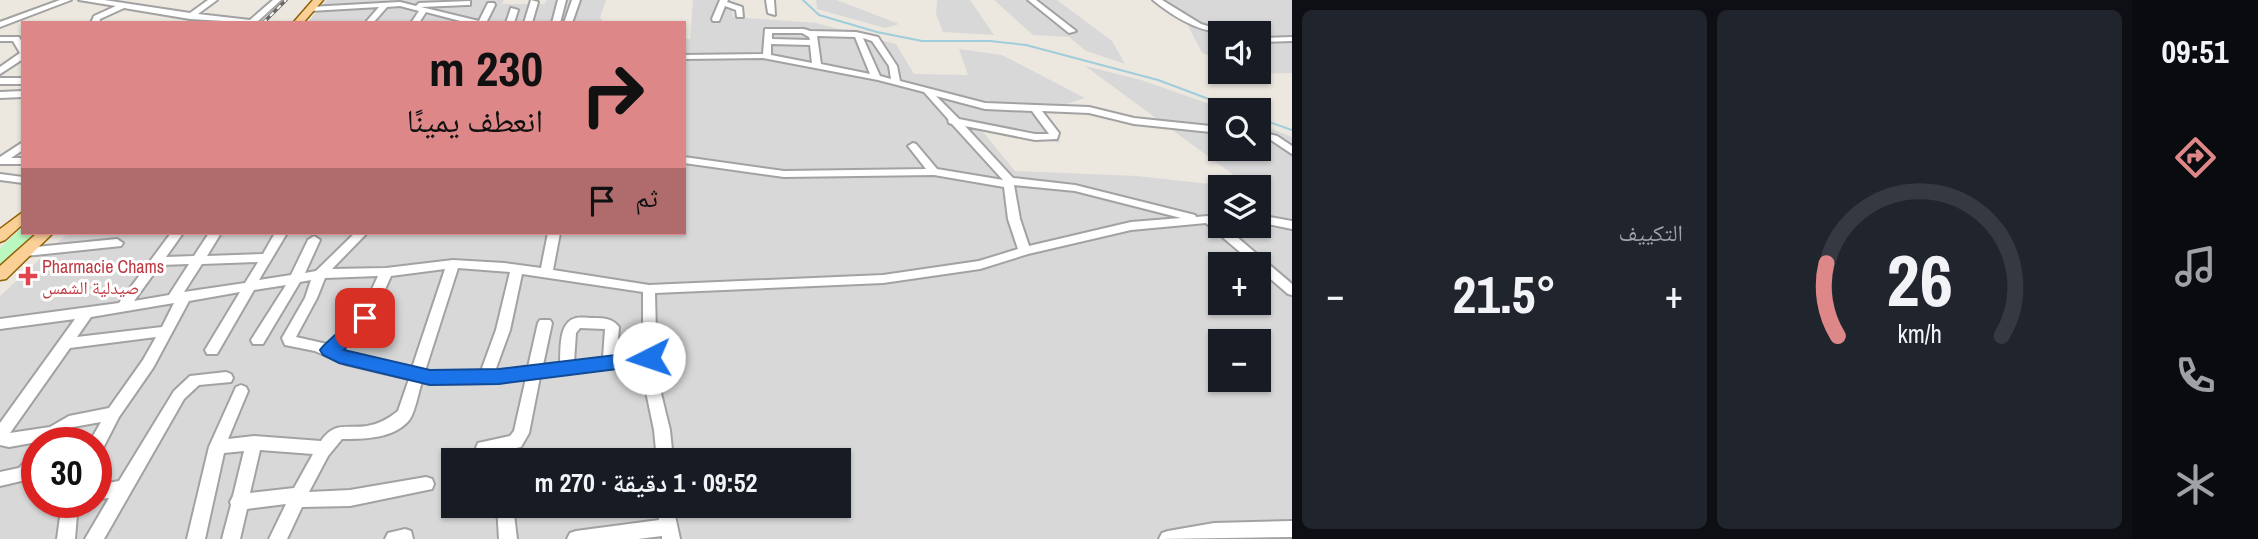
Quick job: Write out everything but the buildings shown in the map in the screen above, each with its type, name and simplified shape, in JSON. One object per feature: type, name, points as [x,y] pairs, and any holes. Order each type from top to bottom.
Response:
[{"type":"main road","points":[[300,21],[318,0]]},
{"type":"main road","points":[[0,237],[21,218]]},
{"type":"main road","points":[[0,275],[44,235]]},
{"type":"street","points":[[0,25],[67,0]]},
{"type":"street","points":[[83,0],[164,9],[216,21]]},
{"type":"street","points":[[190,17],[213,0]]},
{"type":"street","points":[[253,21],[278,0]]},
{"type":"street","points":[[557,21],[562,0]]},
{"type":"street","points":[[569,21],[576,0]]},
{"type":"street","points":[[770,0],[772,13]]},
{"type":"street","points":[[1032,0],[1072,32]]},
{"type":"street","points":[[1157,0],[1198,26],[1208,28]]},
{"type":"street","points":[[310,9],[412,6],[468,1],[466,14],[473,21]]},
{"type":"street","points":[[529,21],[534,2]]},
{"type":"street","points":[[716,19],[724,2],[739,9],[740,15]]},
{"type":"street","points":[[96,21],[125,5]]},
{"type":"street","points":[[371,21],[385,5]]},
{"type":"street","points":[[475,21],[491,5]]},
{"type":"street","points":[[110,21],[137,6]]},
{"type":"street","points":[[412,6],[449,19]]},
{"type":"street","points":[[511,21],[514,10]]},
{"type":"street","points":[[416,21],[424,11]]},
{"type":"street","points":[[767,55],[770,30],[856,34],[875,39],[893,66],[896,82]]},
{"type":"street","points":[[812,33],[817,66]]},
{"type":"street","points":[[856,34],[861,38],[876,77]]},
{"type":"street","points":[[0,39],[16,39],[21,52]]},
{"type":"street","points":[[1271,40],[1292,39]]},
{"type":"street","points":[[767,41],[814,43]]},
{"type":"street","points":[[794,42],[796,58]]},
{"type":"street","points":[[0,58],[21,54]]},
{"type":"street","points":[[686,57],[745,54],[796,58],[817,66],[876,77],[988,107],[1096,110],[1134,121],[1208,129]]},
{"type":"street","points":[[0,71],[21,55]]},
{"type":"street","points":[[0,81],[21,81]]},
{"type":"street","points":[[926,92],[951,121],[988,155],[1008,183],[1014,219],[1025,251]]},
{"type":"street","points":[[0,95],[21,94]]},
{"type":"street","points":[[988,107],[1005,131]]},
{"type":"street","points":[[951,121],[1054,137],[1054,133],[1035,108]]},
{"type":"street","points":[[1271,137],[1292,151]]},
{"type":"street","points":[[1,161],[21,146]]},
{"type":"street","points":[[913,146],[934,172]]},
{"type":"street","points":[[686,160],[743,170],[794,174],[934,172],[1008,183],[1075,188],[1208,219]]},
{"type":"street","points":[[1,161],[21,161]]},
{"type":"street","points":[[0,177],[21,180]]},
{"type":"street","points":[[0,324],[87,313],[342,271],[386,272],[453,264],[546,272],[649,289],[883,279],[980,265],[1119,228],[1208,219]]},
{"type":"street","points":[[1271,221],[1291,225]]},
{"type":"street","points":[[123,307],[175,235]]},
{"type":"street","points":[[106,427],[167,331],[179,298],[198,259],[214,235]]},
{"type":"street","points":[[212,350],[280,235]]},
{"type":"street","points":[[359,235],[320,274],[312,298],[288,339],[329,350],[345,359],[418,376],[486,377],[649,358]]},
{"type":"street","points":[[546,272],[554,235]]},
{"type":"street","points":[[1232,238],[1292,291]]},
{"type":"street","points":[[258,340],[296,278],[314,240]]},
{"type":"street","points":[[26,252],[117,243]]},
{"type":"street","points":[[155,261],[267,258]]},
{"type":"street","points":[[278,539],[326,448],[339,433],[365,432],[397,421],[404,415],[453,264]]},
{"type":"street","points":[[486,377],[503,330],[517,270]]},
{"type":"street","points":[[329,350],[339,345],[365,318],[386,272]]},
{"type":"street","points":[[649,289],[650,377],[663,430],[664,448]]},
{"type":"street","points":[[21,439],[3,439],[0,435],[87,313]]},
{"type":"street","points":[[484,448],[515,443],[521,433],[545,323]]},
{"type":"street","points":[[567,367],[569,332],[576,323],[605,323],[612,327],[610,361]]},
{"type":"street","points":[[67,343],[167,331]]},
{"type":"street","points":[[94,539],[186,387],[204,378],[226,379]]},
{"type":"street","points":[[196,539],[217,447],[241,391]]},
{"type":"street","points":[[63,427],[69,422],[114,413]]},
{"type":"street","points":[[217,447],[254,443],[326,448]]},
{"type":"street","points":[[231,539],[254,443]]},
{"type":"street","points":[[0,479],[21,475]]},
{"type":"street","points":[[238,502],[350,498],[426,484]]},
{"type":"street","points":[[112,490],[124,488]]},
{"type":"street","points":[[66,539],[69,518]]},
{"type":"street","points":[[506,518],[508,539]]},
{"type":"street","points":[[1168,539],[1214,531],[1292,529]]},
{"type":"street","points":[[576,539],[670,533]]},
{"type":"shaded area","points":[[327,0],[504,0],[502,4],[544,4],[547,0],[606,0],[600,17],[603,21],[309,21]]},
{"type":"shaded area","points":[[693,0],[730,0],[733,17],[816,23],[896,44],[914,74],[968,75],[959,49],[1002,55],[1085,98],[1046,111],[1060,143],[978,126],[1015,171],[1137,176],[1208,184],[1208,238],[1271,238],[1271,175],[1234,175],[1215,161],[1271,161],[1271,128],[1292,137],[1292,539],[0,539],[0,296],[66,235],[686,235],[686,39],[690,39]]},
{"type":"shaded area","points":[[816,0],[837,0],[899,24],[885,28],[817,9]]},
{"type":"shaded area","points":[[937,0],[970,0],[994,35],[943,32],[936,14]]},
{"type":"shaded area","points":[[994,0],[1057,0],[1112,41],[1125,64],[1086,51],[1069,37],[1033,35]]},
{"type":"shaded area","points":[[1153,0],[1292,0],[1292,73],[1271,74],[1271,21],[1208,21],[1208,55],[1202,53],[1183,16]]},
{"type":"shaded area","points":[[1085,66],[1141,80],[1208,103],[1208,156]]},
{"type":"green space","points":[[21,229],[21,235],[40,235],[0,272],[0,248]]},
{"type":"waterway","points":[[803,0],[819,15],[877,32],[922,41],[990,41],[1026,45],[1158,80],[1208,99]]},
{"type":"waterway","points":[[1271,123],[1292,130]]},
{"type":"railway","points":[[265,21],[286,0]]},
{"type":"place","name":"Pharmacie Chams صيدلية الشمس","points":[[28,276]]},
{"type":"route","points":[[365,318],[339,345],[329,350],[345,359],[430,378],[499,376],[649,358]]}]
